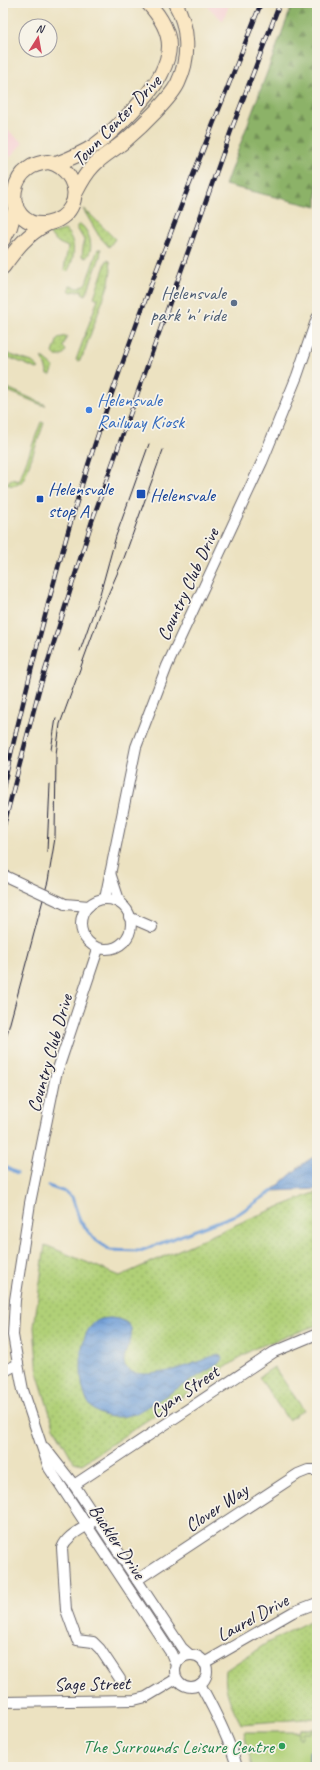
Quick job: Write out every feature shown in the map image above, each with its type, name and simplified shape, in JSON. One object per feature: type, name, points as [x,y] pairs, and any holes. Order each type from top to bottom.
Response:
[{"type":"street","name":"Town Center Drive","points":[[56,164],[77,156],[95,145],[120,122],[157,82],[166,62],[169,44],[164,25],[148,3]]},
{"type":"street","name":"Town Center Drive","points":[[75,194],[93,166],[106,154],[126,140],[167,99],[178,83],[184,65],[187,44],[183,21],[175,3]]},
{"type":"street","points":[[3,240],[10,227],[16,206],[15,190],[22,174],[27,169],[39,163],[56,164],[65,171],[70,178],[75,194],[74,202],[65,215],[56,222],[34,230],[19,246],[3,267]]},
{"type":"street","points":[[16,206],[21,215],[26,219],[47,224]]},
{"type":"street","name":"Country Club Drive","points":[[105,899],[109,871],[136,747],[167,666],[262,462],[297,376],[317,318]]},
{"type":"street","points":[[109,871],[120,903],[130,917],[130,930],[126,940],[118,947],[98,949],[88,943],[81,932],[80,923],[82,916],[89,906],[94,902],[105,899],[114,900],[120,903]]},
{"type":"street","points":[[3,875],[65,904],[82,916]]},
{"type":"street","points":[[65,904],[89,906]]},
{"type":"street","points":[[130,917],[152,927],[130,930]]},
{"type":"street","name":"Country Club Drive","points":[[18,1364],[13,1335],[15,1300],[30,1203],[56,1075],[98,949]]},
{"type":"street","name":"Cyan Street","points":[[74,1485],[262,1359],[274,1352],[317,1334]]},
{"type":"street","points":[[3,1372],[18,1364]]},
{"type":"street","name":"Buckler Drive","points":[[18,1364],[23,1390],[49,1468],[172,1652],[176,1665]]},
{"type":"street","name":"Buckler Drive","points":[[38,1434],[48,1453],[74,1485],[182,1648],[190,1655]]},
{"type":"street","name":"Clover Way","points":[[137,1580],[298,1474],[308,1470],[317,1470]]},
{"type":"street","points":[[97,1519],[70,1537],[62,1548],[66,1610],[77,1640],[93,1642],[100,1649],[120,1679]]},
{"type":"street","name":"Laurel Drive","points":[[204,1663],[293,1612],[317,1603]]},
{"type":"street","points":[[190,1655],[200,1658],[204,1663],[207,1672],[206,1677],[195,1687],[184,1686],[176,1679],[176,1665],[181,1658],[190,1655]]},
{"type":"street","name":"Sage Street","points":[[3,1702],[134,1700],[150,1695],[176,1679]]},
{"type":"street","points":[[200,1684],[224,1731],[237,1767]]},
{"type":"shaded area","points":[[204,3],[230,3],[223,21]]},
{"type":"shaded area","points":[[3,126],[23,143],[5,162],[6,172],[3,179]]},
{"type":"green space","points":[[293,3],[317,3],[317,207],[225,185]]},
{"type":"green space","points":[[83,209],[115,239],[109,247],[99,236]]},
{"type":"green space","points":[[80,224],[89,235],[91,245],[89,254],[86,258],[82,256],[84,240],[77,228]]},
{"type":"green space","points":[[65,230],[72,239],[74,250],[72,262],[67,272],[64,269],[68,247],[59,243],[49,234]]},
{"type":"green space","points":[[98,249],[101,249],[100,257],[86,295],[82,293],[82,290],[71,292],[69,290],[70,286],[79,288],[86,283]]},
{"type":"green space","points":[[107,260],[110,261],[111,271],[109,283],[83,355],[79,361],[76,360],[98,299],[94,297]]},
{"type":"green space","points":[[67,336],[63,347],[66,350],[65,352],[61,356],[56,356],[53,353],[58,338]]},
{"type":"green space","points":[[3,347],[6,350],[5,353],[32,362],[39,368],[37,369],[3,355]]},
{"type":"green space","points":[[42,357],[54,367],[51,375],[48,374]]},
{"type":"green space","points":[[3,386],[46,405],[42,405],[3,389]]},
{"type":"green space","points":[[41,422],[44,423],[24,479],[21,483],[16,485],[6,484],[11,479],[19,481]]},
{"type":"green space","points":[[317,1192],[317,1325],[253,1349],[82,1464],[74,1462],[54,1427],[38,1375],[34,1327],[45,1245],[120,1276],[251,1218]]},
{"type":"green space","points":[[274,1367],[304,1410],[288,1420],[259,1377]]},
{"type":"green space","points":[[317,1617],[317,1718],[241,1724],[227,1692],[225,1678],[226,1670],[267,1643]]},
{"type":"green space","name":"The Surrounds Leisure Centre","points":[[301,1729],[317,1729],[317,1767],[252,1767],[244,1732],[300,1732]]},
{"type":"green space","points":[[301,1729],[317,1729],[317,1731],[304,1733],[303,1738],[299,1738],[299,1732]]},
{"type":"water","points":[[317,1155],[317,1189],[272,1191],[304,1163]]},
{"type":"water","points":[[111,1318],[124,1321],[130,1327],[130,1342],[124,1358],[125,1365],[130,1371],[136,1373],[153,1374],[181,1368],[215,1356],[222,1356],[222,1359],[218,1364],[135,1414],[120,1417],[108,1416],[99,1413],[86,1399],[83,1389],[81,1377],[82,1348],[86,1333],[92,1325],[101,1319]]},
{"type":"water","points":[[315,1739],[317,1739],[317,1767],[309,1767],[309,1751],[315,1751]]},
{"type":"waterway","points":[[3,1166],[17,1173]]},
{"type":"waterway","points":[[48,1186],[65,1192],[72,1197],[80,1221],[93,1238],[110,1250],[140,1251],[238,1214],[274,1190]]},
{"type":"tram line","points":[[80,651],[100,594],[116,536],[149,444]]},
{"type":"tram line","points":[[3,1049],[48,881],[55,838],[56,754],[60,724],[103,606],[124,558],[163,450]]},
{"type":"tram line","points":[[51,750],[56,718]]},
{"type":"tram line","points":[[47,852],[50,784]]},
{"type":"railway","points":[[3,788],[22,706],[65,543],[108,404],[193,174],[261,3]]},
{"type":"railway","points":[[3,829],[39,690],[92,521],[232,128],[280,3]]},
{"type":"place","name":"Helensvale park 'n' ride","points":[[234,303]]},
{"type":"place","name":"Helensvale Railway Kiosk","points":[[89,410]]},
{"type":"place","name":"Helensvale","points":[[141,494]]},
{"type":"place","name":"Helensvale stop A","points":[[40,499]]},
{"type":"place","name":"The Surrounds Leisure Centre","points":[[282,1746]]}]
